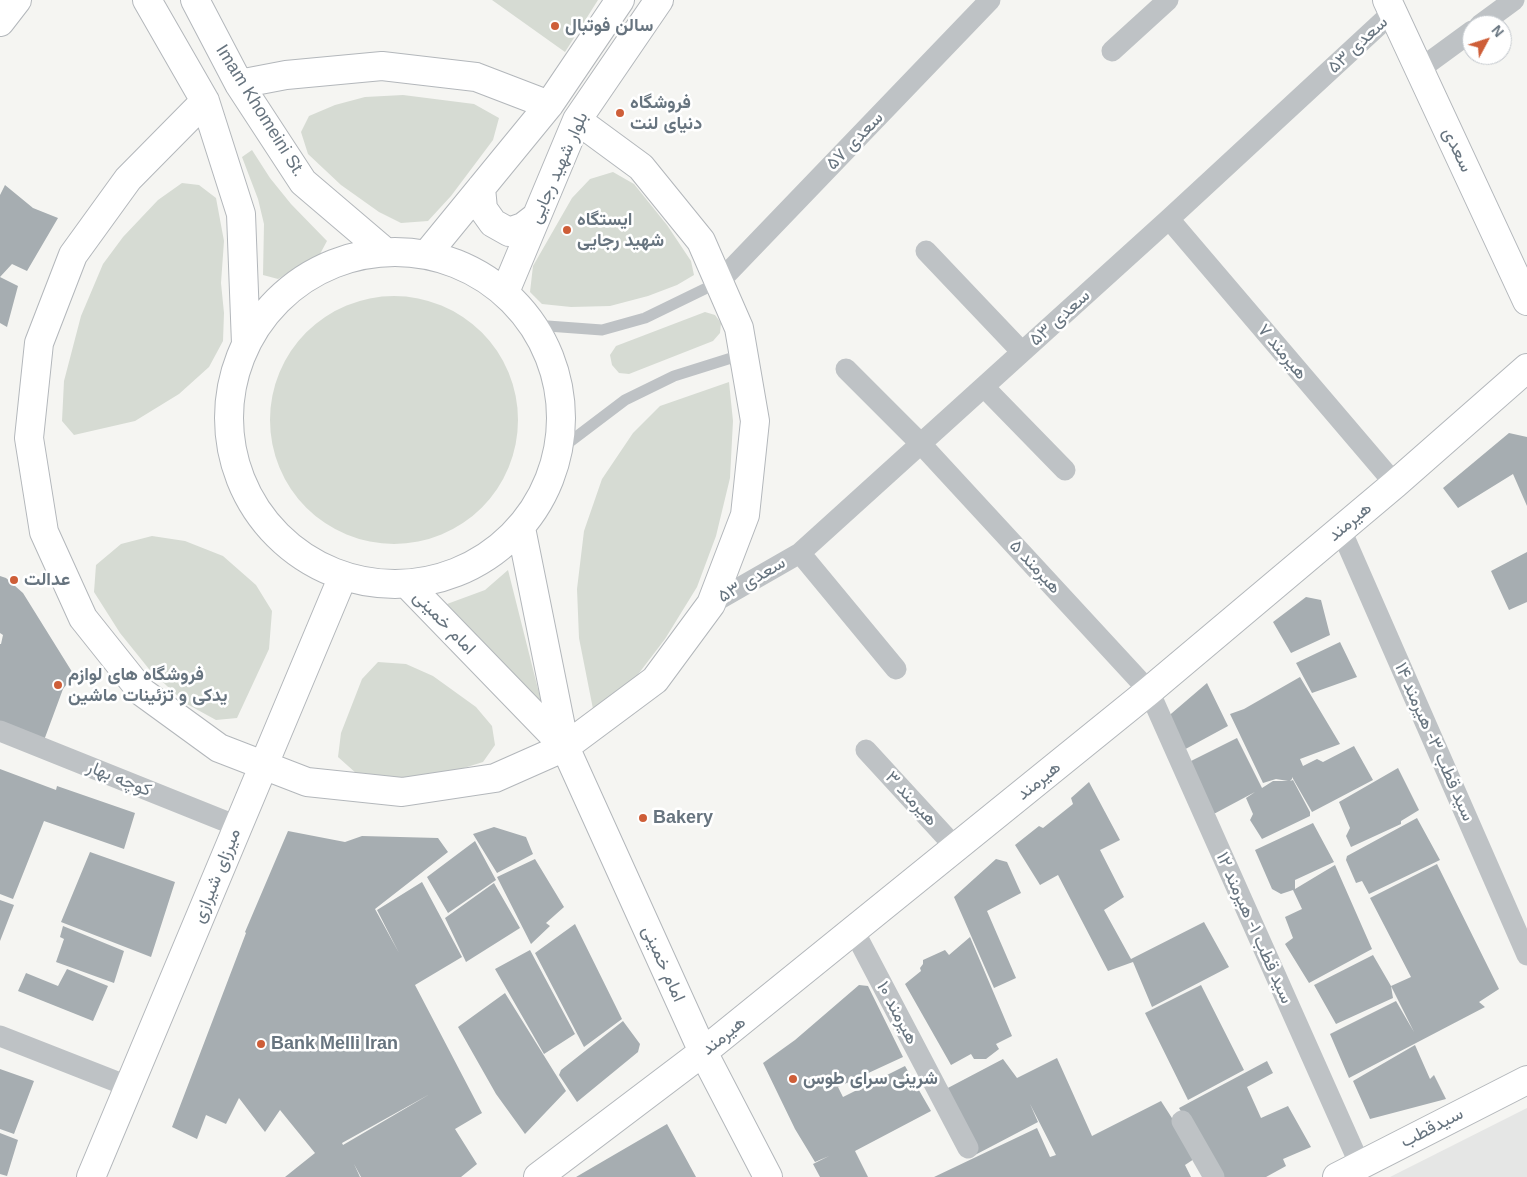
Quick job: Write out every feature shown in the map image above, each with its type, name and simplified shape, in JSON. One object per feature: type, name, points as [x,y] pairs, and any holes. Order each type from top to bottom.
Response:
[{"type":"main road","points":[[0,22],[17,0]]},
{"type":"main road","points":[[147,0],[205,101],[241,214],[246,344]]},
{"type":"main road","name":"Imam Khomeini St.","points":[[195,0],[239,84],[303,182],[384,251]]},
{"type":"main road","name":"بلوار شهید رجایی","points":[[427,254],[549,105],[620,0]]},
{"type":"main road","name":"بلوار شهید رجایی","points":[[505,292],[577,120],[659,0]]},
{"type":"main road","name":"سعدی","points":[[1390,6],[1527,301]]},
{"type":"main road","points":[[239,84],[286,74],[382,66],[476,77],[549,105]]},
{"type":"main road","points":[[205,101],[128,179],[73,255],[39,344],[29,438],[44,532],[83,618],[142,692],[219,748],[308,782],[402,792],[495,778],[565,747],[655,680],[711,604],[745,515],[755,421],[739,328],[701,241],[641,167],[577,120]]},
{"type":"main road","points":[[481,188],[483,210],[494,223],[509,232],[523,227],[536,217]]},
{"type":"main road","points":[[384,251],[427,254],[468,268],[505,292],[534,325],[553,364],[562,407],[559,450],[546,492],[521,528],[488,557],[450,576],[407,584],[374,583],[342,576],[309,560],[280,538],[257,510],[238,472],[229,429],[232,385],[246,344],[269,308],[302,279],[341,260],[384,251]]},
{"type":"main road","name":"هیرمند","points":[[538,1177],[704,1052],[1149,691],[1395,484],[1527,368]]},
{"type":"main road","name":"امام خمینی","points":[[521,528],[565,747],[704,1052],[768,1177]]},
{"type":"main road","name":"میرزای شیرازی","points":[[91,1177],[342,576]]},
{"type":"main road","name":"امام خمینی","points":[[407,584],[565,747]]},
{"type":"main road","name":"سیدقطب","points":[[1348,1171],[1527,1080]]},
{"type":"street","name":"سعدی ۵۷","points":[[719,282],[990,0]]},
{"type":"street","points":[[1112,51],[1168,0]]},
{"type":"street","points":[[1494,15],[1514,0]]},
{"type":"street","name":"سعدی ۵۳","points":[[711,604],[800,553],[1169,219],[1390,6]]},
{"type":"street","points":[[1420,69],[1462,38]]},
{"type":"street","name":"هیرمند ۷","points":[[1169,219],[1395,484]]},
{"type":"street","points":[[926,251],[1022,352]]},
{"type":"street","name":"هیرمند ۵","points":[[846,368],[920,444],[1149,691]]},
{"type":"street","points":[[984,387],[1065,470]]},
{"type":"street","name":"سید قطب ۳- هیرمند ۱۴","points":[[1341,530],[1527,955]]},
{"type":"street","points":[[800,553],[896,670]]},
{"type":"street","name":"سید قطب ۱- هیرمند ۱۲","points":[[1149,691],[1348,1171]]},
{"type":"street","name":"کوچه بهار","points":[[0,731],[237,826]]},
{"type":"street","name":"هیرمند ۳","points":[[866,750],[956,848]]},
{"type":"street","name":"هیرمند ۱۰","points":[[854,931],[968,1148]]},
{"type":"street","points":[[0,1036],[130,1087]]},
{"type":"street","points":[[1182,1122],[1214,1177]]},
{"type":"lane","points":[[534,325],[602,330],[645,318],[719,282]]},
{"type":"lane","points":[[559,450],[624,400],[674,376],[744,354]]},
{"type":"shaded area","name":"سالن فوتبال","points":[[492,0],[598,0],[565,52]]},
{"type":"shaded area","points":[[403,95],[474,104],[499,118],[493,140],[451,196],[428,221],[401,223],[379,212],[341,185],[308,154],[301,132],[309,116],[335,105],[365,97]]},
{"type":"shaded area","points":[[252,150],[270,178],[291,204],[327,241],[320,254],[278,279],[263,275],[264,224],[258,199],[242,157]]},
{"type":"shaded area","points":[[613,172],[634,184],[667,225],[691,261],[694,275],[677,285],[648,296],[610,306],[571,307],[542,304],[530,292],[533,266],[572,198],[590,179]]},
{"type":"shaded area","points":[[182,183],[199,185],[216,198],[224,241],[221,283],[224,313],[223,341],[209,367],[179,394],[135,421],[74,435],[62,421],[64,381],[81,316],[103,264],[123,237],[158,200]]},
{"type":"shaded area","points":[[394,296],[418,298],[441,305],[463,317],[482,332],[497,351],[509,373],[516,396],[518,420],[516,444],[509,467],[497,489],[482,508],[463,523],[441,535],[418,542],[394,544],[370,542],[347,535],[325,523],[306,508],[291,489],[279,467],[272,444],[270,420],[272,396],[279,373],[291,351],[306,332],[325,317],[347,305],[370,298]]},
{"type":"shaded area","points":[[705,312],[715,315],[721,323],[720,333],[713,341],[629,374],[619,373],[612,365],[610,355],[616,346]]},
{"type":"shaded area","points":[[729,382],[733,421],[730,478],[716,536],[697,587],[665,639],[636,677],[593,709],[579,638],[577,589],[584,531],[602,479],[633,433],[660,406]]},
{"type":"shaded area","points":[[152,536],[185,541],[223,556],[256,585],[272,611],[269,649],[237,718],[216,720],[185,703],[149,669],[120,633],[94,592],[96,565],[121,544]]},
{"type":"shaded area","points":[[508,570],[542,705],[447,604],[485,590]]},
{"type":"shaded area","points":[[378,662],[406,664],[433,676],[476,707],[492,726],[495,745],[483,762],[451,772],[399,778],[357,774],[338,757],[341,733],[362,679]]},
{"type":"shaded area","points":[[1527,1108],[1527,1177],[1390,1177]]},
{"type":"building","points":[[5,185],[33,208],[58,218],[27,271],[12,264],[0,277],[0,195]]},
{"type":"building","points":[[0,277],[18,286],[7,327],[0,323]]},
{"type":"building","points":[[1509,433],[1527,437],[1527,506],[1513,474],[1458,508],[1443,488]]},
{"type":"building","points":[[1527,552],[1527,602],[1509,610],[1491,571]]},
{"type":"building","points":[[0,576],[6,578],[23,593],[74,675],[63,689],[43,743],[0,728],[0,644],[3,635],[0,633]]},
{"type":"building","points":[[1306,597],[1321,600],[1330,635],[1291,653],[1273,622]]},
{"type":"building","points":[[1340,642],[1357,677],[1312,693],[1296,663]]},
{"type":"building","points":[[1300,677],[1340,744],[1300,759],[1303,766],[1317,759],[1323,762],[1354,746],[1373,780],[1312,812],[1292,777],[1290,781],[1293,780],[1310,812],[1310,816],[1262,839],[1250,820],[1253,814],[1246,798],[1255,792],[1210,816],[1185,764],[1237,738],[1262,788],[1273,781],[1288,781],[1276,779],[1263,783],[1230,714],[1244,709]]},
{"type":"building","points":[[1207,683],[1228,726],[1180,752],[1165,719]]},
{"type":"building","points":[[1398,768],[1419,810],[1401,821],[1401,824],[1351,847],[1346,836],[1350,828],[1339,802]]},
{"type":"building","points":[[0,769],[56,790],[57,786],[135,813],[124,849],[44,821],[13,899],[0,894]]},
{"type":"building","points":[[1089,782],[1120,840],[1100,850],[1124,897],[1104,910],[1131,959],[1204,922],[1229,967],[1152,1007],[1133,962],[1108,971],[1058,875],[1040,885],[1015,845],[1039,826],[1043,828],[1073,804],[1071,798]]},
{"type":"building","points":[[1417,818],[1440,860],[1369,894],[1362,881],[1356,883],[1346,860],[1347,856]]},
{"type":"building","points":[[1313,823],[1334,862],[1295,880],[1295,889],[1335,865],[1372,949],[1309,983],[1285,944],[1293,938],[1285,917],[1302,909],[1293,890],[1281,894],[1272,889],[1255,850]]},
{"type":"building","points":[[494,827],[526,837],[533,854],[497,873],[473,834]]},
{"type":"building","points":[[288,831],[345,842],[362,836],[438,838],[448,852],[375,909],[399,953],[377,910],[422,882],[462,957],[415,985],[482,1113],[455,1129],[477,1164],[461,1177],[361,1177],[354,1164],[360,1177],[285,1177],[315,1153],[280,1110],[265,1132],[239,1098],[226,1124],[206,1115],[197,1139],[172,1127],[245,932]],"holes":[[[430,1094],[343,1145],[342,1143]]]},
{"type":"building","points":[[475,841],[496,880],[448,913],[427,877]]},
{"type":"building","points":[[90,852],[175,882],[151,957],[61,922]]},
{"type":"building","points":[[535,859],[564,907],[546,923],[550,926],[531,944],[497,877]]},
{"type":"building","points":[[996,859],[1007,862],[1021,893],[987,911],[1016,978],[994,988],[954,897]]},
{"type":"building","points":[[1437,864],[1499,989],[1479,1002],[1485,1007],[1349,1078],[1330,1034],[1396,1001],[1414,1032],[1391,986],[1411,977],[1370,898]]},
{"type":"building","points":[[494,883],[520,928],[466,962],[445,918]]},
{"type":"building","points":[[0,900],[14,905],[0,941]]},
{"type":"building","points":[[575,924],[622,1019],[584,1047],[535,953]]},
{"type":"building","points":[[63,926],[124,951],[114,983],[56,962],[64,939],[60,937]]},
{"type":"building","points":[[970,937],[1012,1036],[996,1044],[999,1049],[986,1059],[974,1059],[971,1054],[951,1065],[905,984],[921,971],[920,968],[923,960],[945,950],[949,955]]},
{"type":"building","points":[[530,950],[575,1034],[544,1054],[495,969]]},
{"type":"building","points":[[1373,955],[1391,986],[1393,998],[1336,1024],[1314,985]]},
{"type":"building","points":[[67,969],[108,986],[93,1021],[18,991],[26,973],[58,986]]},
{"type":"building","points":[[859,985],[868,986],[903,1057],[838,1087],[843,1097],[905,1066],[931,1111],[855,1151],[868,1177],[820,1177],[813,1164],[829,1156],[815,1162],[795,1129],[763,1063],[795,1040]]},
{"type":"building","points":[[1201,985],[1244,1070],[1188,1100],[1145,1013]]},
{"type":"building","points":[[505,993],[566,1091],[525,1134],[496,1094],[458,1027]]},
{"type":"building","points":[[623,1021],[640,1044],[638,1052],[577,1102],[559,1075],[561,1070]]},
{"type":"building","points":[[1415,1045],[1430,1079],[1434,1075],[1446,1099],[1370,1119],[1353,1081]]},
{"type":"building","points":[[1057,1058],[1092,1136],[1161,1101],[1197,1157],[1185,1165],[1191,1177],[934,1177],[1037,1128],[1050,1157],[1056,1155],[1030,1104],[1038,1122],[975,1155],[944,1090],[1003,1059],[1017,1078]]},
{"type":"building","points":[[1267,1061],[1273,1073],[1247,1087],[1261,1118],[1288,1106],[1311,1147],[1283,1159],[1286,1166],[1266,1177],[1218,1177],[1179,1108]]},
{"type":"building","points":[[0,1069],[34,1081],[14,1134],[0,1129]]},
{"type":"building","points":[[667,1124],[696,1177],[576,1177]]},
{"type":"building","points":[[0,1133],[18,1140],[7,1176],[0,1174]]},
{"type":"place","name":"سالن فوتبال","points":[[555,26]]},
{"type":"place","name":"فروشگاه دنیای لنت","points":[[620,113]]},
{"type":"place","name":"ایستگاه شهید رجایی","points":[[567,230]]},
{"type":"place","name":"عدالت","points":[[14,580]]},
{"type":"place","name":"فروشگاه های لوازم یدکی و تزئینات ماشین","points":[[58,685]]},
{"type":"place","name":"Bakery","points":[[643,818]]},
{"type":"place","name":"Bank Melli Iran","points":[[261,1044]]},
{"type":"place","name":"شرینی سرای طوس","points":[[793,1079]]}]
